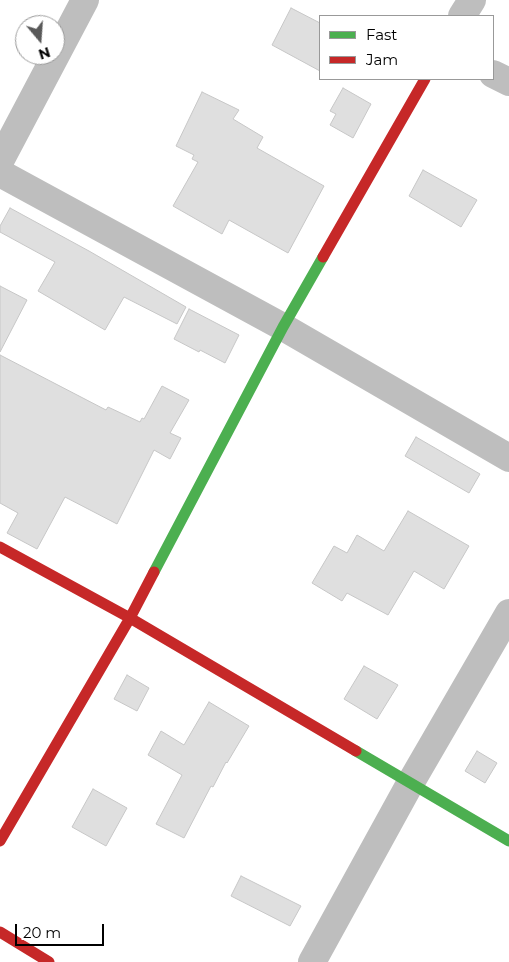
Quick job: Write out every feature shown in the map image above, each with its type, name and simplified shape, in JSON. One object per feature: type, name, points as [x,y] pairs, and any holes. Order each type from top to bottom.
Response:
[{"type":"street","points":[[0,160],[85,0]]},
{"type":"street","points":[[463,15],[472,0]]},
{"type":"street","points":[[494,74],[509,82]]},
{"type":"street","points":[[0,841],[130,618],[283,327],[424,80]]},
{"type":"street","points":[[0,173],[283,327],[509,458]]},
{"type":"street","points":[[0,547],[130,618],[412,782],[509,841]]},
{"type":"street","points":[[312,962],[509,613]]},
{"type":"street","points":[[0,932],[49,962]]},
{"type":"building","points":[[291,8],[319,22],[319,70],[272,45]]},
{"type":"building","points":[[343,88],[371,104],[353,138],[330,125],[336,114],[330,111]]},
{"type":"building","points":[[202,92],[239,110],[233,119],[263,137],[257,148],[324,186],[288,253],[229,220],[222,234],[173,206],[198,162],[192,159],[194,155],[176,146]]},
{"type":"building","points":[[423,170],[477,200],[461,227],[409,196]]},
{"type":"building","points":[[10,208],[186,307],[177,324],[124,297],[105,330],[38,291],[55,262],[0,232],[0,226]]},
{"type":"building","points":[[0,286],[27,300],[0,352]]},
{"type":"building","points":[[189,309],[239,335],[225,363],[174,339]]},
{"type":"building","points":[[0,355],[106,410],[108,407],[140,422],[142,418],[144,419],[162,386],[189,400],[170,433],[181,438],[170,459],[154,450],[117,524],[65,497],[37,549],[7,533],[18,513],[0,503]]},
{"type":"building","points":[[416,437],[480,474],[469,493],[405,456]]},
{"type":"building","points":[[408,511],[469,546],[444,589],[414,571],[388,615],[347,593],[342,601],[312,583],[334,546],[347,553],[357,535],[384,551]]},
{"type":"building","points":[[364,666],[398,685],[377,719],[344,699]]},
{"type":"building","points":[[127,675],[149,688],[137,711],[114,699]]},
{"type":"building","points":[[209,702],[249,726],[226,762],[213,787],[211,786],[184,838],[156,824],[182,775],[148,755],[161,731],[184,745]]},
{"type":"building","points":[[477,751],[497,763],[485,783],[465,771]]},
{"type":"building","points":[[93,789],[127,808],[106,846],[72,827]]},
{"type":"building","points":[[241,876],[301,906],[290,926],[231,896]]},
{"type":"traffic: fast","points":[[154,572],[283,327],[323,257]]},
{"type":"traffic: fast","points":[[356,751],[509,841]]},
{"type":"traffic: jam","points":[[323,257],[424,80]]},
{"type":"traffic: jam","points":[[0,547],[130,618],[356,751]]},
{"type":"traffic: jam","points":[[0,841],[130,618],[154,572]]},
{"type":"traffic: jam","points":[[0,932],[49,962]]}]
